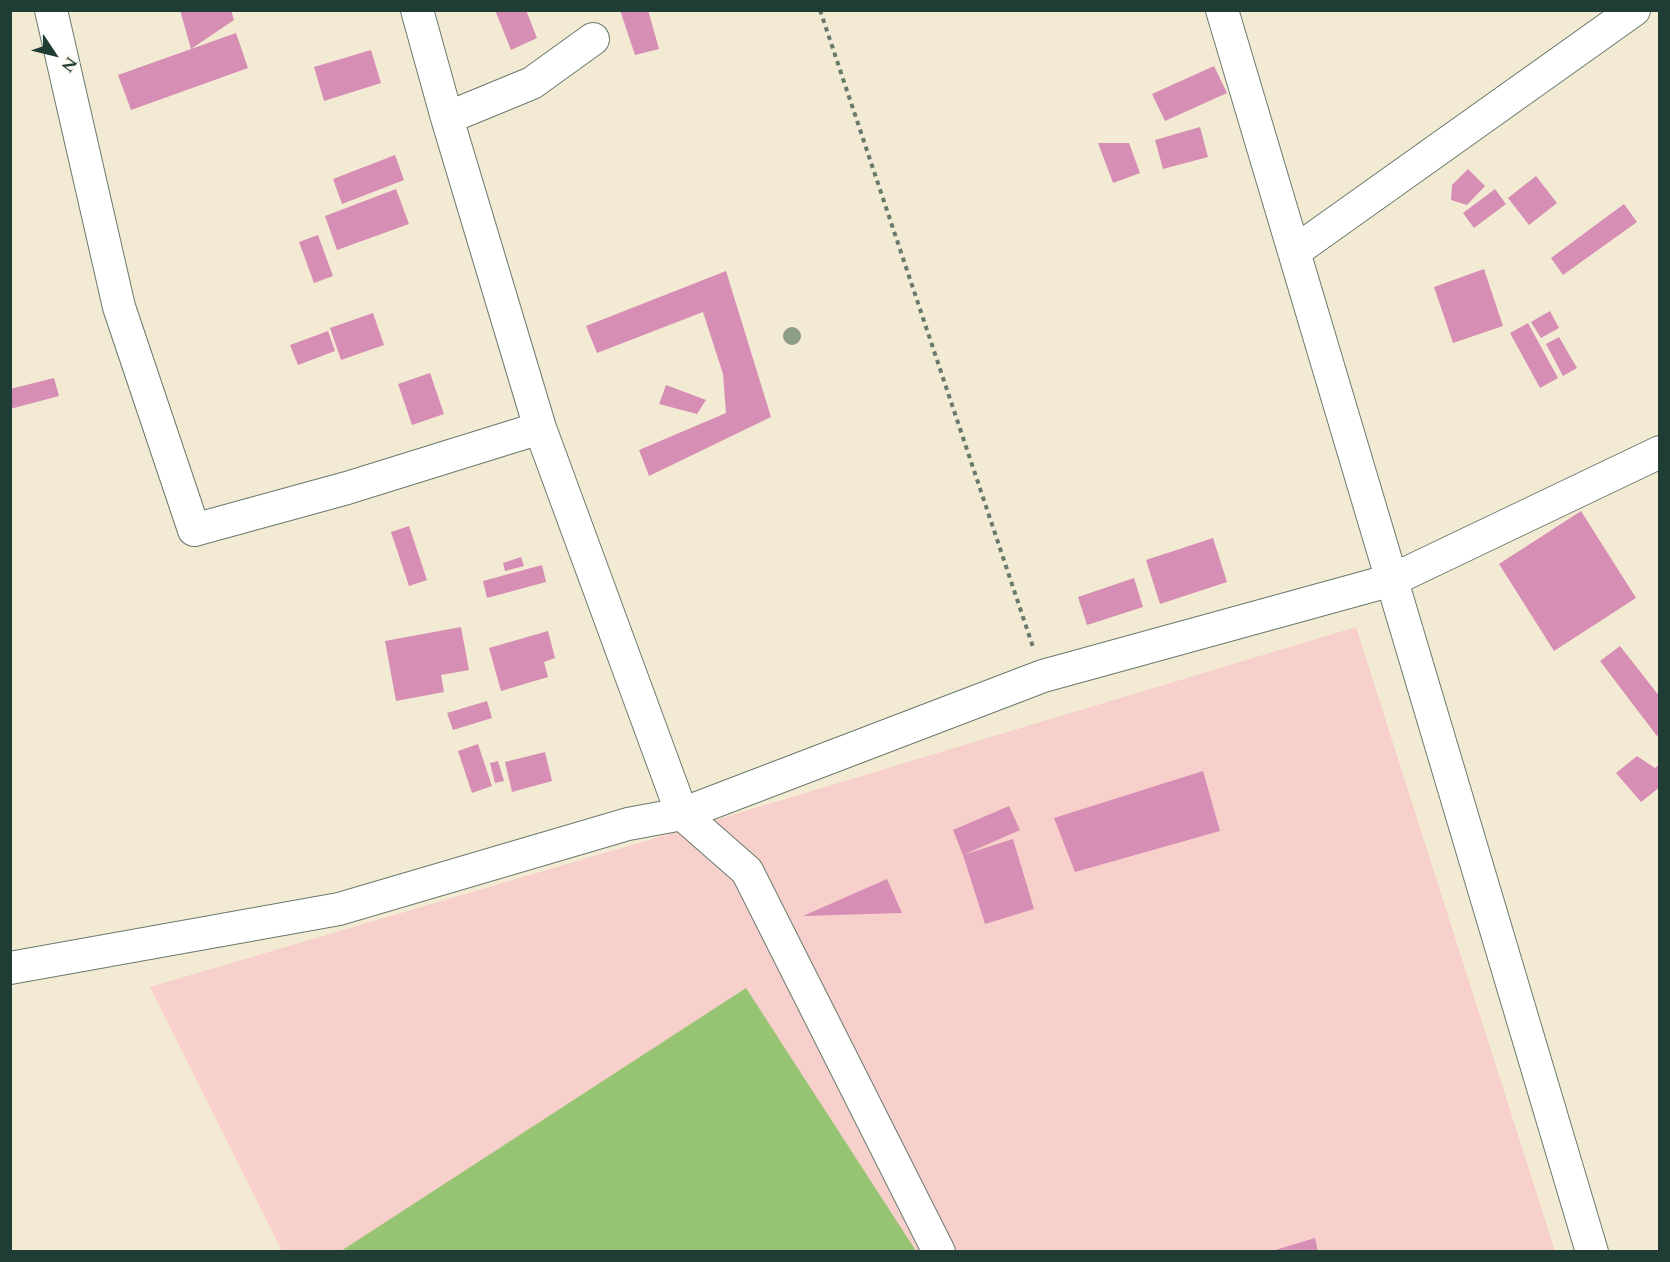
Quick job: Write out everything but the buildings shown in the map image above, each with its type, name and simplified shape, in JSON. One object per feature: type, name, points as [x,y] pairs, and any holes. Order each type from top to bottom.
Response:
[{"type":"street","points":[[51,10],[119,307],[194,530],[347,488],[540,428]]},
{"type":"street","points":[[417,10],[540,428],[682,814],[747,871],[939,1251]]},
{"type":"street","points":[[1222,10],[1592,1251]]},
{"type":"street","points":[[1294,252],[1634,10]]},
{"type":"street","points":[[447,117],[532,83],[593,39]]},
{"type":"street","points":[[10,968],[339,909],[628,824],[682,814],[1042,676],[1392,580],[1659,452]]},
{"type":"path","points":[[820,10],[1042,676]]},
{"type":"shaded area","points":[[1356,627],[1555,1251],[282,1251],[150,987],[669,834]]},
{"type":"green space","points":[[746,988],[916,1251],[341,1251]]}]
